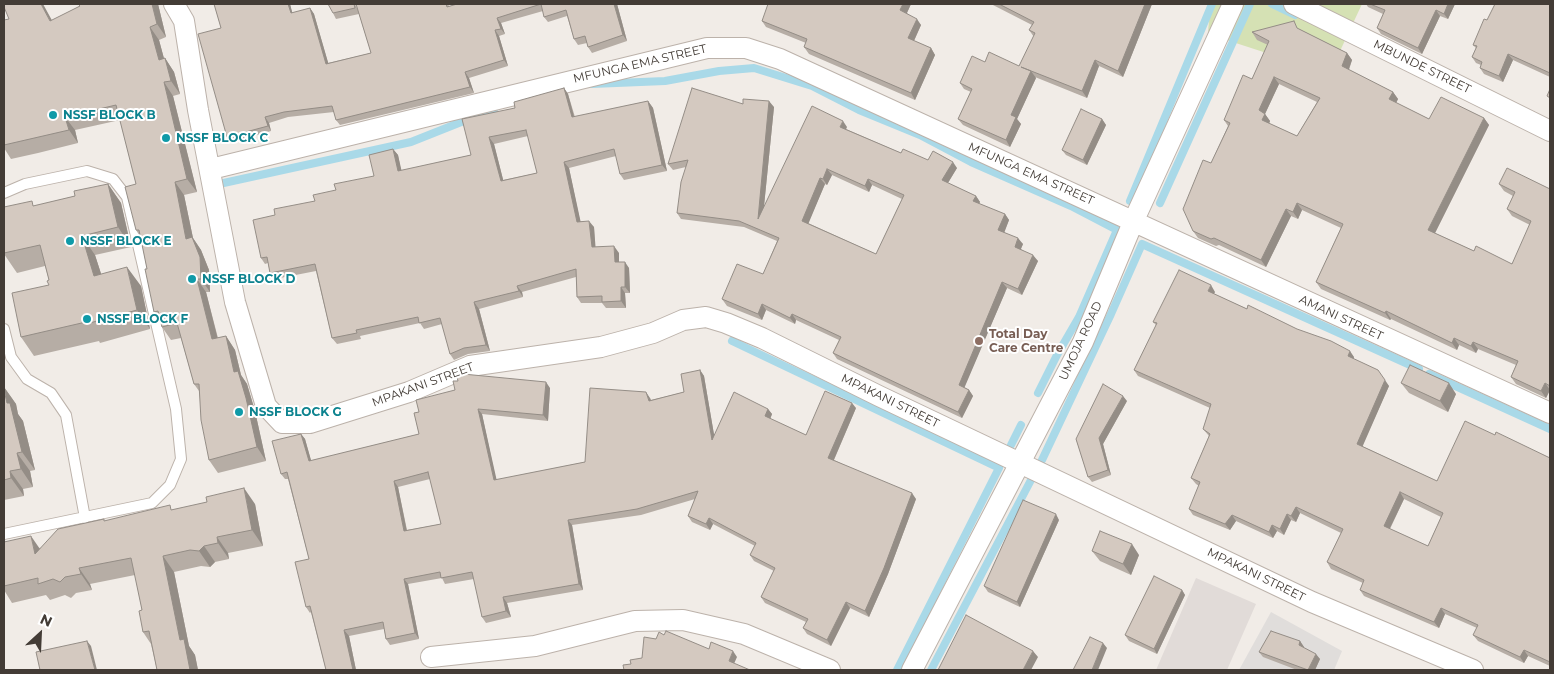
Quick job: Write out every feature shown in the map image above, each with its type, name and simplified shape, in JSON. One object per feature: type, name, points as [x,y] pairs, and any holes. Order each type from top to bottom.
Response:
[{"type":"street","points":[[174,4],[184,21],[198,110],[211,170]]},
{"type":"street","name":"UMOJA ROAD","points":[[912,670],[1083,342],[1134,220],[1232,4]]},
{"type":"street","name":"MBUNDE STREET","points":[[1294,4],[1550,131]]},
{"type":"street","name":"MFUNGA EMA STREET","points":[[211,170],[707,48],[746,48],[780,59],[1134,220]]},
{"type":"street","name":"MPAKANI STREET","points":[[211,170],[236,302],[266,406],[282,422],[310,423],[410,392],[470,366],[601,346],[645,335],[684,320],[706,318],[726,323],[762,338],[1312,602],[1473,670]]},
{"type":"street","name":"AMANI STREET","points":[[1134,220],[1431,360],[1550,413]]},
{"type":"street","points":[[430,657],[535,646],[635,621],[683,620],[744,634],[830,670]]},
{"type":"lane","points":[[4,193],[25,184],[87,171],[113,180],[127,197],[176,409],[181,459],[170,485],[152,503],[4,534]]},
{"type":"lane","points":[[4,329],[11,357],[27,379],[51,393],[66,415],[85,518]]},
{"type":"shaded area","points":[[1196,578],[1256,604],[1227,670],[1156,670]]},
{"type":"shaded area","points":[[1271,612],[1342,651],[1334,670],[1239,670]]},
{"type":"green space","points":[[1210,4],[1362,4],[1333,66],[1285,59],[1208,34]]},
{"type":"building","points":[[4,4],[41,4],[50,21],[80,6],[78,4],[152,4],[157,24],[150,27],[159,60],[165,58],[171,81],[164,82],[187,179],[175,182],[186,239],[192,237],[200,257],[201,279],[197,279],[212,339],[226,336],[234,372],[238,371],[246,398],[257,447],[209,460],[201,420],[199,384],[194,384],[177,323],[162,327],[158,311],[154,312],[139,230],[136,230],[125,187],[136,184],[116,105],[65,117],[69,130],[4,145],[4,20],[9,19]]},
{"type":"building","points":[[214,4],[288,4],[291,13],[310,8],[326,64],[371,53],[356,4],[446,4],[447,7],[457,4],[541,4],[497,18],[501,29],[495,30],[504,60],[465,72],[470,87],[336,120],[332,106],[284,112],[265,117],[268,126],[227,137],[198,34],[221,28]]},
{"type":"building","points":[[328,4],[354,4],[355,8],[333,13]]},
{"type":"building","points":[[541,4],[614,4],[623,35],[588,47],[585,36],[574,39],[566,10],[544,17]]},
{"type":"building","points":[[768,4],[903,4],[900,10],[917,19],[908,38],[931,48],[911,93],[804,47],[807,39],[762,21]]},
{"type":"building","points":[[999,4],[1145,4],[1118,71],[1095,60],[1082,91],[1021,67],[1031,71],[1011,115],[1016,117],[1006,140],[958,119],[972,89],[960,83],[972,56],[985,62],[989,52],[1019,66],[1035,33],[1029,30],[1034,22]]},
{"type":"building","points":[[1370,4],[1448,4],[1444,14],[1436,10],[1418,48],[1377,28],[1385,10]]},
{"type":"building","points":[[1495,4],[1550,4],[1550,73],[1508,54],[1499,76],[1480,68],[1482,62],[1472,57],[1477,46],[1473,45],[1484,19],[1487,20]]},
{"type":"building","points":[[1294,21],[1297,28],[1347,53],[1342,66],[1393,92],[1389,99],[1429,119],[1441,97],[1484,118],[1428,230],[1474,251],[1476,246],[1512,264],[1531,221],[1507,209],[1515,192],[1499,184],[1507,168],[1550,189],[1550,386],[1545,383],[1541,391],[1511,377],[1518,361],[1473,342],[1471,346],[1454,338],[1452,343],[1386,311],[1385,313],[1316,282],[1343,224],[1297,203],[1293,212],[1286,209],[1261,260],[1214,238],[1211,239],[1193,231],[1183,209],[1203,160],[1211,163],[1230,123],[1224,120],[1243,75],[1252,79],[1269,41],[1252,32]],"holes":[[[1274,77],[1320,98],[1297,136],[1262,120],[1265,114],[1259,110]]]},
{"type":"building","points":[[564,88],[572,117],[648,101],[662,165],[620,174],[614,149],[564,162],[577,222],[589,221],[592,247],[614,246],[615,262],[625,262],[625,287],[621,287],[621,301],[602,302],[602,296],[577,297],[576,269],[517,286],[519,291],[474,302],[486,345],[464,348],[450,354],[440,318],[419,323],[418,317],[356,330],[357,333],[332,338],[315,264],[270,273],[267,257],[261,258],[253,220],[275,215],[274,209],[315,201],[313,195],[336,190],[334,184],[374,176],[369,155],[393,149],[398,171],[471,155],[462,119],[515,108],[514,102]],"holes":[[[526,130],[537,173],[501,181],[489,137]]]},
{"type":"building","points":[[692,88],[743,104],[743,99],[769,101],[758,219],[812,106],[843,121],[840,127],[901,153],[903,149],[928,160],[933,151],[953,162],[942,180],[976,196],[973,201],[1005,214],[998,230],[1018,238],[1015,247],[1033,255],[1018,289],[1002,282],[959,385],[969,390],[958,412],[833,353],[841,337],[792,314],[790,318],[762,304],[758,314],[722,299],[737,264],[763,274],[779,238],[739,221],[677,213],[681,182],[688,160],[668,164]],"holes":[[[827,169],[865,186],[868,179],[904,195],[876,254],[802,221],[820,178],[823,179]]]},
{"type":"building","points":[[1081,109],[1102,119],[1083,160],[1062,150]]},
{"type":"building","points":[[108,184],[118,227],[82,236],[94,276],[127,267],[137,310],[86,324],[86,322],[21,337],[12,293],[49,285],[47,281],[49,280],[40,245],[4,253],[4,207],[32,201],[33,206],[75,196],[74,191]]},
{"type":"building","points":[[1179,270],[1211,285],[1208,291],[1247,309],[1248,305],[1297,329],[1331,341],[1350,351],[1348,356],[1378,370],[1385,380],[1357,444],[1437,481],[1465,421],[1495,435],[1496,432],[1550,458],[1550,662],[1524,650],[1520,657],[1473,635],[1478,625],[1441,608],[1434,622],[1360,590],[1364,580],[1327,562],[1343,529],[1296,507],[1291,516],[1287,514],[1280,529],[1272,525],[1269,532],[1232,515],[1225,524],[1189,509],[1200,482],[1191,478],[1210,434],[1203,429],[1211,404],[1134,370],[1157,323],[1153,322]],"holes":[[[1400,492],[1443,513],[1428,546],[1384,526]]]},
{"type":"building","points":[[1410,365],[1449,383],[1440,401],[1401,383]]},
{"type":"building","points":[[700,370],[712,440],[734,392],[768,409],[765,416],[806,435],[825,391],[852,403],[828,458],[912,493],[884,568],[865,611],[846,602],[827,640],[803,628],[808,619],[761,597],[775,568],[750,555],[756,543],[709,518],[706,524],[688,516],[698,491],[637,509],[568,520],[579,584],[503,597],[506,611],[482,617],[472,572],[441,578],[440,572],[404,579],[415,633],[386,639],[383,622],[344,630],[353,670],[326,670],[310,606],[306,607],[295,562],[309,559],[287,472],[281,474],[272,441],[301,434],[309,461],[419,434],[414,413],[419,412],[416,400],[455,390],[453,381],[458,381],[457,377],[463,374],[546,382],[543,415],[478,409],[494,480],[585,462],[590,388],[646,392],[649,401],[684,392],[681,374]],"holes":[[[428,472],[441,524],[404,531],[394,481]]]},
{"type":"building","points":[[1103,384],[1123,396],[1099,438],[1108,470],[1088,477],[1076,439]]},
{"type":"building","points":[[4,390],[7,403],[10,403],[22,452],[17,453],[21,469],[10,471],[11,478],[4,480]]},
{"type":"building","points":[[244,488],[252,530],[217,537],[218,543],[204,546],[199,551],[190,550],[163,556],[180,640],[184,639],[190,670],[157,670],[149,631],[143,632],[139,611],[142,610],[131,558],[79,568],[81,574],[65,577],[60,582],[53,579],[38,584],[38,578],[4,586],[4,542],[31,536],[35,554],[58,529],[104,519],[104,521],[170,505],[171,510],[207,502],[206,497]]},
{"type":"building","points":[[1023,500],[1056,514],[1017,602],[984,586]]},
{"type":"building","points":[[1100,531],[1132,544],[1123,564],[1092,551]]},
{"type":"building","points":[[1154,576],[1182,590],[1154,649],[1125,635]]},
{"type":"building","points":[[966,615],[1033,651],[1023,670],[938,670]]},
{"type":"building","points":[[666,631],[709,649],[711,642],[733,651],[729,661],[750,670],[624,670],[623,665],[631,664],[630,660],[642,658],[644,637],[656,639],[659,632],[664,635]]},
{"type":"building","points":[[1271,631],[1300,641],[1299,645],[1316,654],[1308,670],[1259,652]]},
{"type":"building","points":[[1090,637],[1103,643],[1092,670],[1073,670]]},
{"type":"building","points":[[87,641],[95,670],[40,670],[36,652]]},
{"type":"waterway","points":[[1130,201],[1212,4]]},
{"type":"waterway","points":[[1160,203],[1250,4]]},
{"type":"waterway","points":[[1272,4],[1295,15]]},
{"type":"waterway","points":[[592,84],[665,81],[719,71],[754,68],[812,86],[859,110],[920,135],[971,162],[1071,206],[1117,230],[1079,317],[1038,393]]},
{"type":"waterway","points":[[219,184],[411,142],[494,109]]},
{"type":"waterway","points":[[1042,460],[1142,244],[1419,369]]},
{"type":"waterway","points":[[732,341],[999,468],[897,670]]},
{"type":"waterway","points":[[1429,374],[1550,429]]},
{"type":"waterway","points":[[1011,445],[1021,425]]},
{"type":"waterway","points":[[931,670],[1031,480]]},
{"type":"place","name":"NSSF BLOCK B","points":[[53,115]]},
{"type":"place","name":"NSSF BLOCK C","points":[[166,138]]},
{"type":"place","name":"NSSF BLOCK E","points":[[70,241]]},
{"type":"place","name":"NSSF BLOCK D","points":[[192,279]]},
{"type":"place","name":"NSSF BLOCK F","points":[[87,319]]},
{"type":"place","name":"Total Day Care Centre","points":[[979,341]]},
{"type":"place","name":"NSSF BLOCK G","points":[[239,412]]}]
